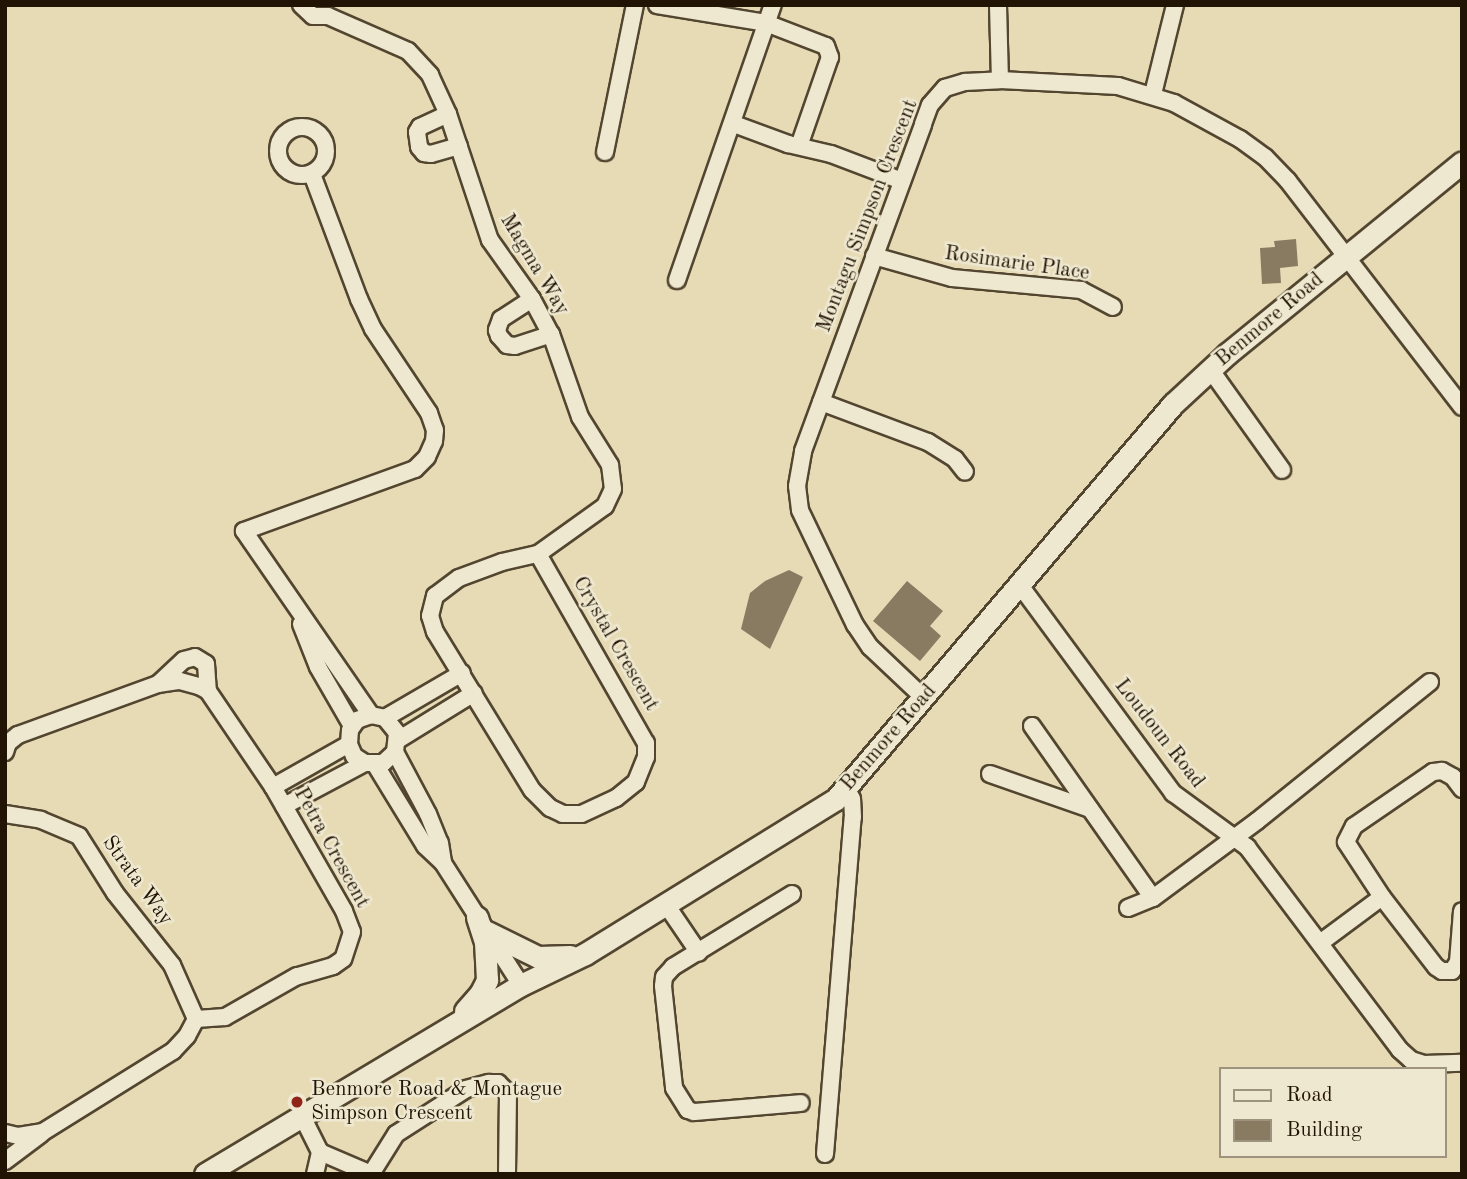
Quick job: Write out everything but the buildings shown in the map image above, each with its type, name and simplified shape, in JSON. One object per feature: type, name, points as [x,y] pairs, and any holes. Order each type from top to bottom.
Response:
[{"type":"street","name":"Magma Way","points":[[301,5],[313,16],[329,11],[382,37],[418,58],[430,75],[448,114],[490,240],[532,299],[551,334],[580,417],[610,465],[613,489],[605,506],[538,555]]},
{"type":"street","points":[[605,152],[635,5]]},
{"type":"street","points":[[657,5],[766,23],[823,43],[830,52],[799,146]]},
{"type":"street","points":[[677,280],[734,124],[773,5]]},
{"type":"street","points":[[998,5],[1000,80]]},
{"type":"street","points":[[1153,94],[1175,5]]},
{"type":"street","name":"Montagu Simpson Crescent","points":[[924,698],[861,636],[800,510],[797,486],[799,466],[821,402],[930,105],[937,96],[954,84],[1000,80],[1102,84],[1153,94],[1215,124],[1265,156],[1348,255],[1462,407]]},
{"type":"street","points":[[448,114],[420,127],[417,132],[419,147],[424,153],[431,154],[459,146]]},
{"type":"street","points":[[734,124],[831,154],[902,181]]},
{"type":"street","name":"Benmore Road","points":[[205,1174],[521,985],[585,954],[812,816],[847,789],[1173,404],[1210,369],[1462,162]]},
{"type":"street","points":[[312,174],[359,299],[373,329],[429,413],[435,430],[433,441],[426,457],[415,469],[244,531],[297,612],[377,716],[394,727],[396,746],[440,843],[443,863]]},
{"type":"street","name":"Rosimarie Place","points":[[874,256],[953,278],[1081,290],[1113,307]]},
{"type":"street","points":[[532,299],[501,319],[497,330],[499,337],[507,345],[515,346],[551,334]]},
{"type":"street","points":[[1210,369],[1282,470]]},
{"type":"street","points":[[821,402],[928,442],[955,459],[965,472]]},
{"type":"street","name":"Crystal Crescent","points":[[538,555],[639,727],[646,743],[641,773],[629,789],[616,798],[581,814],[563,814],[550,808],[539,799],[519,771],[463,673],[435,632],[430,616],[435,596],[477,570],[538,555]]},
{"type":"street","name":"Loudoun Road","points":[[1019,584],[1173,793],[1233,837],[1258,861],[1389,1037],[1411,1060],[1424,1064],[1462,1063]]},
{"type":"street","points":[[297,612],[318,667],[352,726],[349,744],[354,755],[370,764],[425,846],[443,863],[521,985]]},
{"type":"street","name":"Petra Crescent","points":[[158,684],[184,660],[195,657],[206,664],[208,691],[273,787],[349,920],[352,932],[343,959],[332,966],[297,976],[225,1017],[196,1018]]},
{"type":"street","points":[[352,726],[463,673]]},
{"type":"street","points":[[6,746],[33,728],[158,684],[180,681],[208,691]]},
{"type":"street","points":[[1128,908],[1153,898],[1430,682]]},
{"type":"street","points":[[284,806],[370,764],[390,758],[396,746],[474,693]]},
{"type":"street","points":[[1032,726],[1153,898]]},
{"type":"street","points":[[273,787],[349,744]]},
{"type":"street","points":[[1462,789],[1454,777],[1441,771],[1433,772],[1349,832],[1346,842],[1382,897],[1436,967],[1443,971],[1452,971],[1458,962],[1462,911]]},
{"type":"street","points":[[990,774],[1090,809]]},
{"type":"street","points":[[825,1154],[853,817],[853,806],[847,789]]},
{"type":"street","name":"Strata Way","points":[[5,814],[41,820],[79,836],[115,893],[172,965],[196,1018]]},
{"type":"street","points":[[792,894],[673,967],[664,977],[674,1088],[678,1097],[694,1112],[801,1103]]},
{"type":"street","points":[[1320,943],[1382,897]]},
{"type":"street","points":[[665,903],[699,953]]},
{"type":"street","points":[[482,924],[538,957],[551,959],[585,954]]},
{"type":"street","points":[[452,1026],[480,994],[487,980],[482,924]]},
{"type":"street","points":[[5,1161],[43,1132],[173,1051],[187,1036],[196,1018]]},
{"type":"street","points":[[320,1152],[371,1174],[396,1134],[466,1089],[498,1083],[508,1093],[507,1174]]},
{"type":"street","points":[[302,1116],[320,1152],[315,1174]]},
{"type":"street","points":[[5,1133],[18,1136],[43,1132]]},
{"type":"place","name":"Benmore Road & Montague Simpson Crescent","points":[[297,1102]]}]
